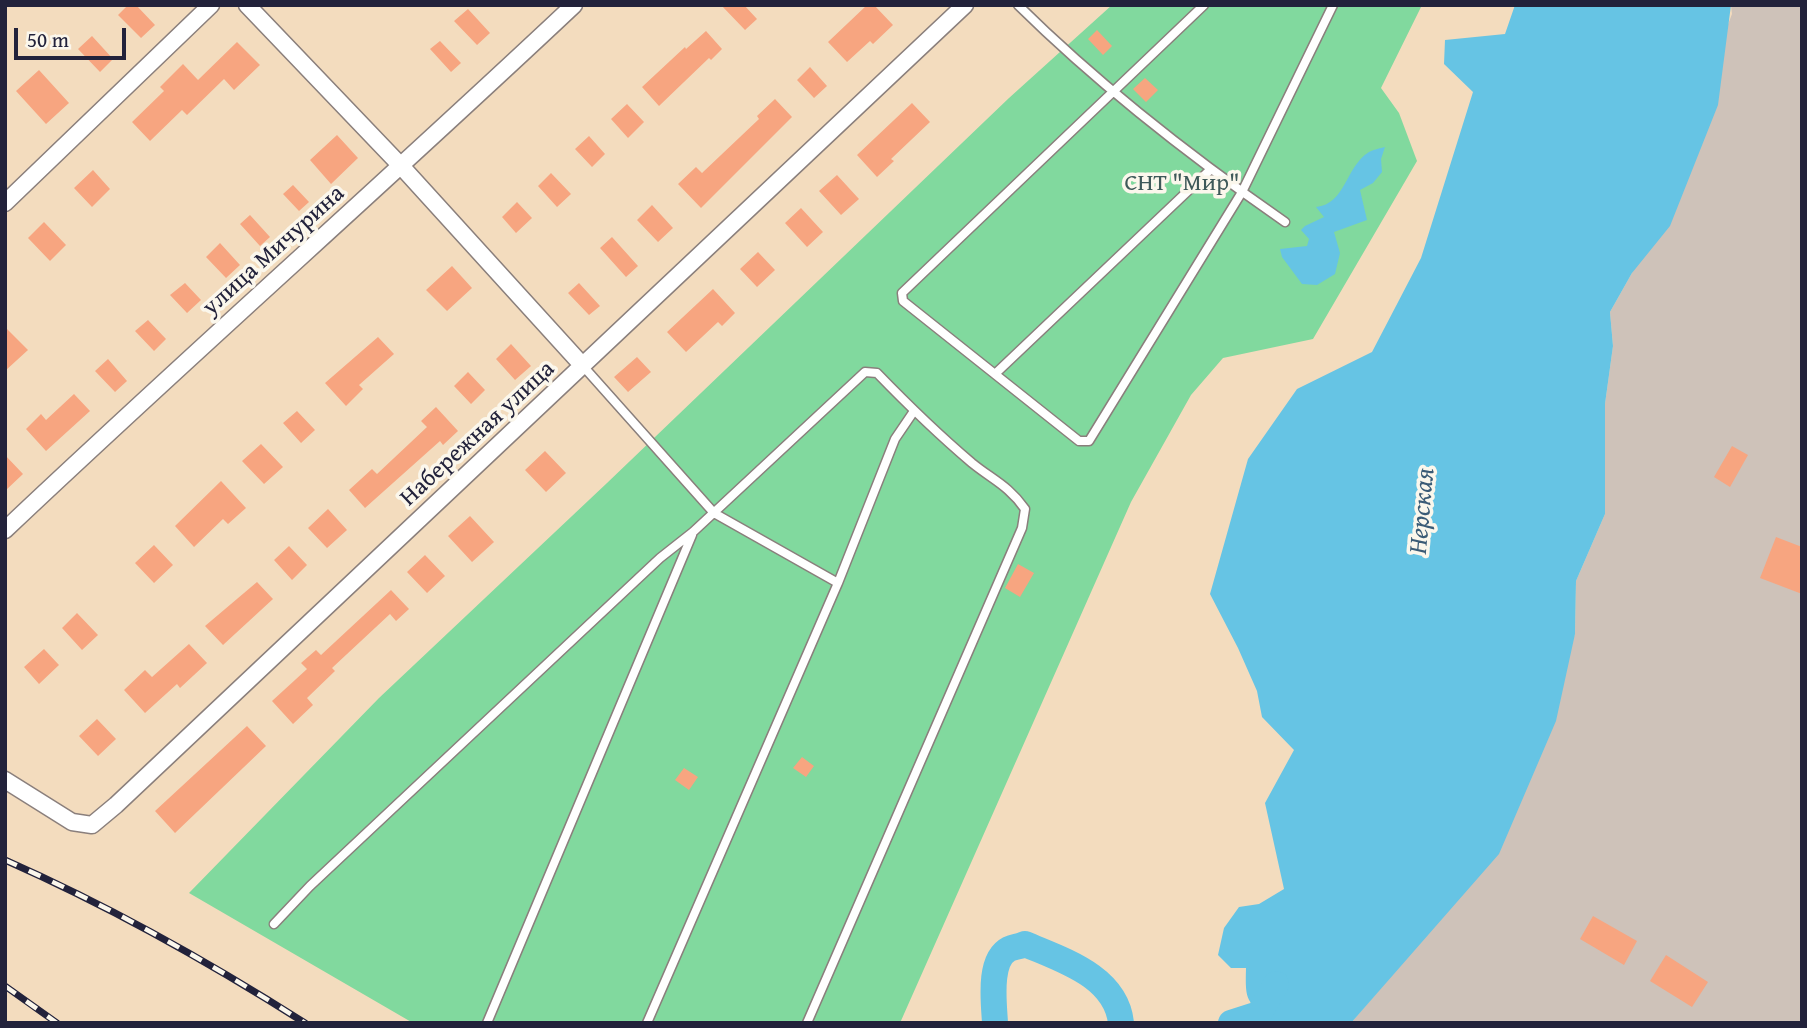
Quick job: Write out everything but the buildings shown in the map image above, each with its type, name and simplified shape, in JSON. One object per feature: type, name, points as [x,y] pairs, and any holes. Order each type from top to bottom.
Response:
[{"type":"street","points":[[5,203],[211,5]]},
{"type":"street","points":[[247,5],[402,167],[583,366]]},
{"type":"street","name":"улица Мичурина","points":[[5,530],[110,431],[402,167],[574,5]]},
{"type":"street","name":"Набережная улица","points":[[5,780],[72,822],[92,825],[965,5]]},
{"type":"lane","points":[[1018,5],[1112,93],[1210,170],[1285,222]]},
{"type":"lane","points":[[1204,5],[902,293],[903,301],[1079,441],[1088,441],[1242,192],[1333,5]]},
{"type":"lane","points":[[995,374],[1210,170]]},
{"type":"lane","points":[[583,366],[714,513],[838,583]]},
{"type":"lane","points":[[274,924],[310,886],[650,567],[693,533],[865,372],[877,373],[914,411],[974,465],[1014,493],[1026,509],[1022,528],[807,1023]]},
{"type":"lane","points":[[647,1023],[838,583],[895,439],[914,411]]},
{"type":"lane","points":[[487,1023],[693,533]]},
{"type":"shaded area","points":[[1731,5],[1802,5],[1802,1023],[1351,1023],[1413,950],[1575,634],[1576,581],[1605,514],[1605,404],[1613,346],[1610,312],[1632,273],[1732,14]]},
{"type":"green space","name":"СНТ \"Мир\"","points":[[1112,5],[1422,5],[1381,88],[1399,113],[1417,161],[1313,339],[1223,358],[1191,395],[1131,502],[900,1023],[413,1023],[189,893],[379,698],[1009,98]]},
{"type":"water","points":[[1515,5],[1731,5],[1718,105],[1670,226],[1632,273],[1610,312],[1613,346],[1605,404],[1605,514],[1576,581],[1575,634],[1556,721],[1499,854],[1351,1023],[1270,1023],[1249,1000],[1246,968],[1231,968],[1218,955],[1224,928],[1239,907],[1259,904],[1284,889],[1265,803],[1294,750],[1262,717],[1257,691],[1210,594],[1248,459],[1297,389],[1372,352],[1421,258],[1473,92],[1444,64],[1445,40],[1505,34]]},
{"type":"water","points":[[1385,147],[1381,159],[1382,172],[1373,183],[1360,190],[1367,220],[1334,232],[1340,253],[1335,274],[1317,285],[1302,284],[1282,257],[1280,249],[1307,246],[1309,239],[1301,230],[1324,217],[1316,207],[1334,199],[1355,166],[1369,152]]},
{"type":"waterway","name":"Нерская","points":[[995,1023],[993,994],[998,962],[1009,949],[1025,944],[1070,964],[1098,982],[1109,993],[1117,1007],[1121,1023]]},
{"type":"waterway","name":"Нерская","points":[[1231,1023],[1259,1014],[1276,984]]},
{"type":"railway","points":[[5,860],[158,936],[305,1023]]},
{"type":"railway","points":[[5,986],[57,1023]]}]
